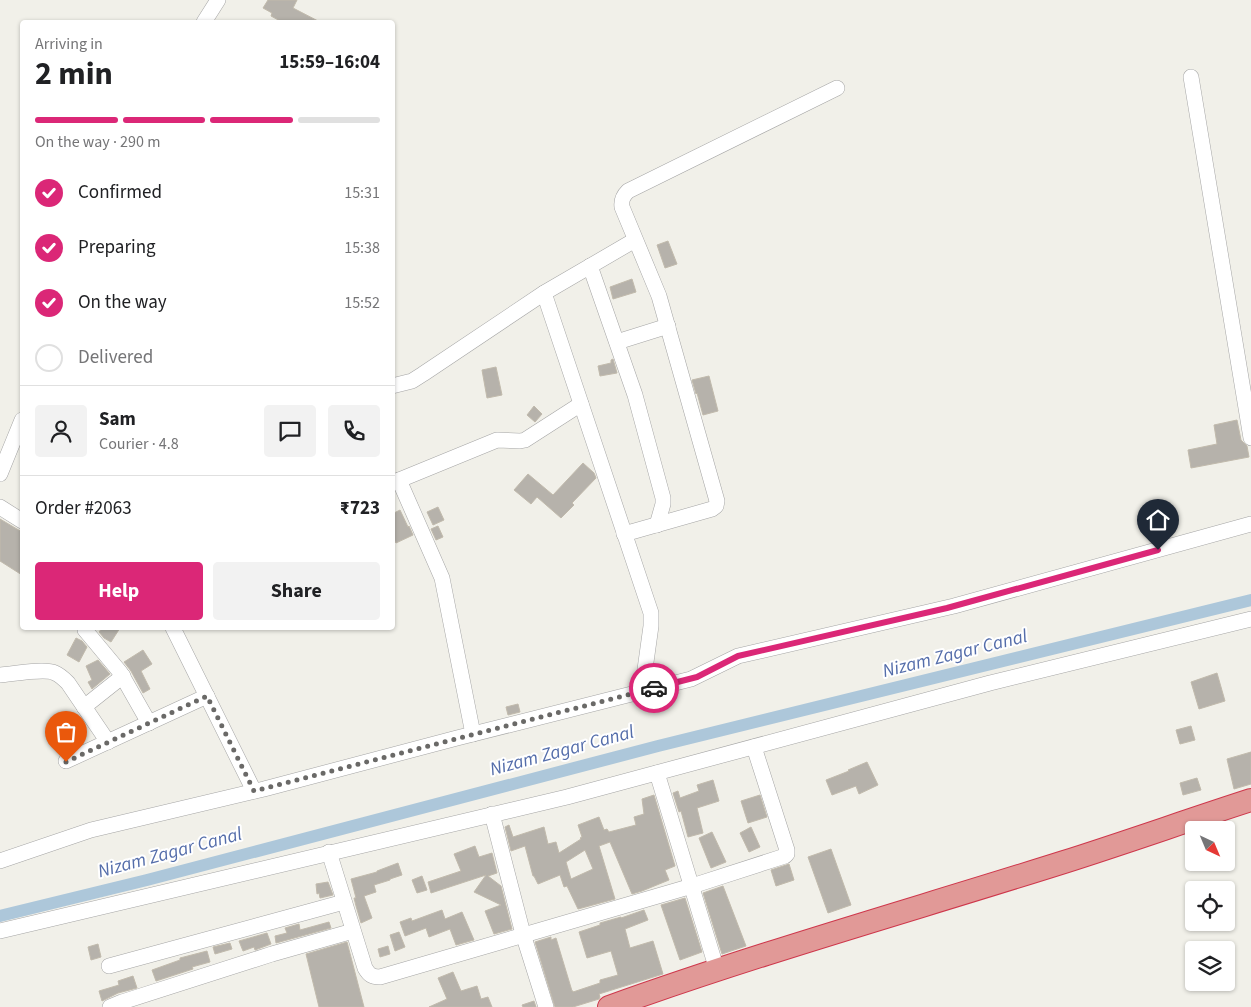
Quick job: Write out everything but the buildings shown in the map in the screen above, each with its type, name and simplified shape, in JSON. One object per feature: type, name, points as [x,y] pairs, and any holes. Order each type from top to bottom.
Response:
[{"type":"highway","points":[[609,1007],[717,970],[1065,861],[1251,800]]},
{"type":"street","points":[[205,20],[218,0]]},
{"type":"street","points":[[1191,77],[1251,438]]},
{"type":"street","points":[[624,534],[712,510],[718,501],[659,296],[622,207],[621,201],[623,196],[628,191],[837,88]]},
{"type":"street","points":[[395,385],[412,381],[544,293],[636,240]]},
{"type":"street","points":[[590,266],[635,395],[663,498],[657,525]]},
{"type":"street","points":[[544,293],[651,614],[642,691]]},
{"type":"street","points":[[617,342],[668,326]]},
{"type":"street","points":[[473,734],[442,578],[396,482],[498,440],[526,440],[581,404]]},
{"type":"street","points":[[0,474],[17,449],[20,432]]},
{"type":"street","points":[[0,507],[20,520]]},
{"type":"street","points":[[0,861],[91,830],[254,791],[697,677],[738,656],[947,608],[1251,524]]},
{"type":"street","points":[[0,931],[567,797],[990,683],[1251,619]]},
{"type":"street","points":[[86,630],[118,668],[149,723]]},
{"type":"street","points":[[174,630],[254,791]]},
{"type":"street","points":[[0,675],[46,671],[54,672],[61,676],[68,683],[108,742]]},
{"type":"street","points":[[84,707],[123,676]]},
{"type":"street","points":[[66,762],[207,696]]},
{"type":"street","points":[[329,852],[364,968],[374,977],[380,977],[692,886],[781,858],[787,854],[787,850],[754,746]]},
{"type":"street","points":[[657,773],[717,970]]},
{"type":"street","points":[[492,814],[523,934],[546,1007]]},
{"type":"street","points":[[109,966],[344,902]]},
{"type":"street","points":[[110,1007],[272,954],[353,931]]},
{"type":"waterway","name":"Nizam Zagar Canal","points":[[0,916],[147,880],[658,746],[1251,600]]},
{"type":"way so far","points":[[66,762],[207,696],[254,791],[654,688]]},
{"type":"route","points":[[654,688],[697,677],[738,656],[947,608],[1158,550]]}]
